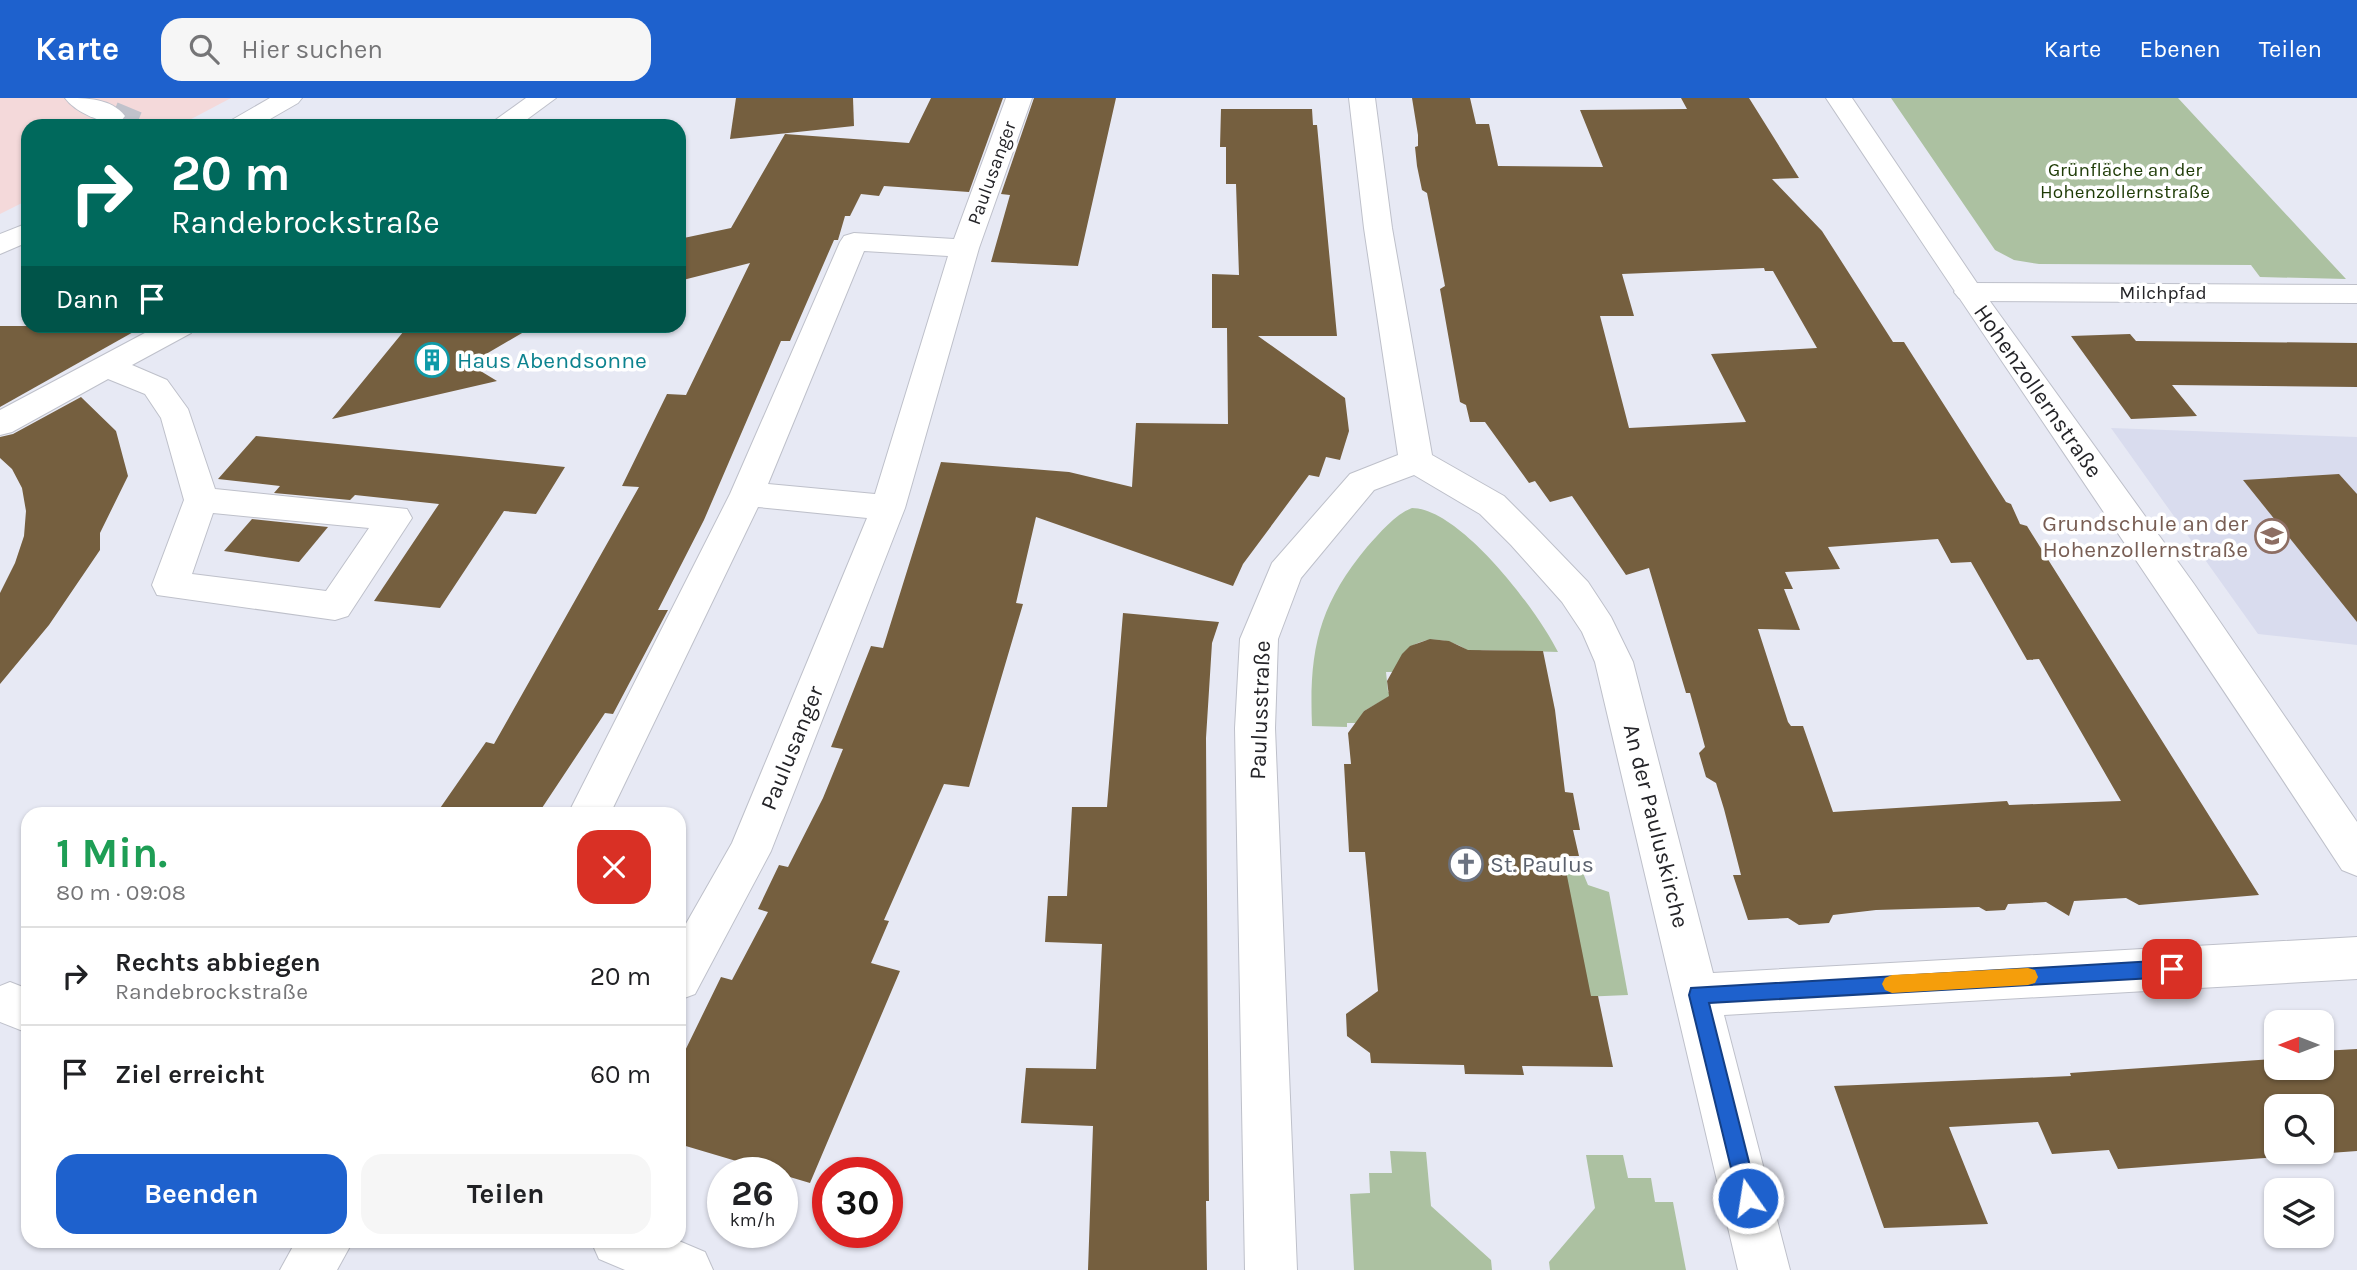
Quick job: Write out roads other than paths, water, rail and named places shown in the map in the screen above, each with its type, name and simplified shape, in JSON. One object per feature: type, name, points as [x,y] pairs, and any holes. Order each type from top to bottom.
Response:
[{"type":"street","points":[[78,98],[109,114],[96,119]]},
{"type":"street","points":[[252,119],[289,98]]},
{"type":"street","points":[[511,119],[543,98]]},
{"type":"street","name":"Paulusanger","points":[[686,966],[750,851],[888,508],[965,248],[1019,98]]},
{"type":"street","points":[[1362,98],[1378,228],[1416,461]]},
{"type":"street","name":"Hohenzollernstraße","points":[[1839,98],[1969,292],[2181,594],[2357,857]]},
{"type":"street","points":[[0,245],[21,234]]},
{"type":"street","name":"Paulusanger","points":[[592,807],[747,494],[854,242],[965,248]]},
{"type":"street","name":"Milchpfad","points":[[1969,292],[2357,294]]},
{"type":"street","points":[[0,424],[167,333]]},
{"type":"street","points":[[106,366],[156,387],[177,417],[201,500],[170,585],[335,606],[395,518],[201,500]]},
{"type":"street","name":"An der Pauluskirche","points":[[1416,461],[1492,505],[1575,592],[1598,627],[1614,662],[1765,1270]]},
{"type":"street","name":"Paulusstraße","points":[[1271,1270],[1255,728],[1259,639],[1285,572],[1323,524],[1362,482],[1416,461]]},
{"type":"street","points":[[747,494],[888,508]]},
{"type":"street","points":[[1698,995],[2357,958]]},
{"type":"street","points":[[306,1270],[322,1248]]},
{"type":"street","points":[[634,1248],[687,1270]]},
{"type":"tunnel","points":[[112,116],[119,119]]},
{"type":"place","name":"Haus Abendsonne","points":[[432,360]]},
{"type":"place","name":"Grundschule an der Hohenzollernstraße","points":[[2272,536]]},
{"type":"place","name":"St. Paulus","points":[[1466,864]]},
{"type":"park label","name":"Grünfläche an der Hohenzollernstraße","points":[[2125,181]]}]
